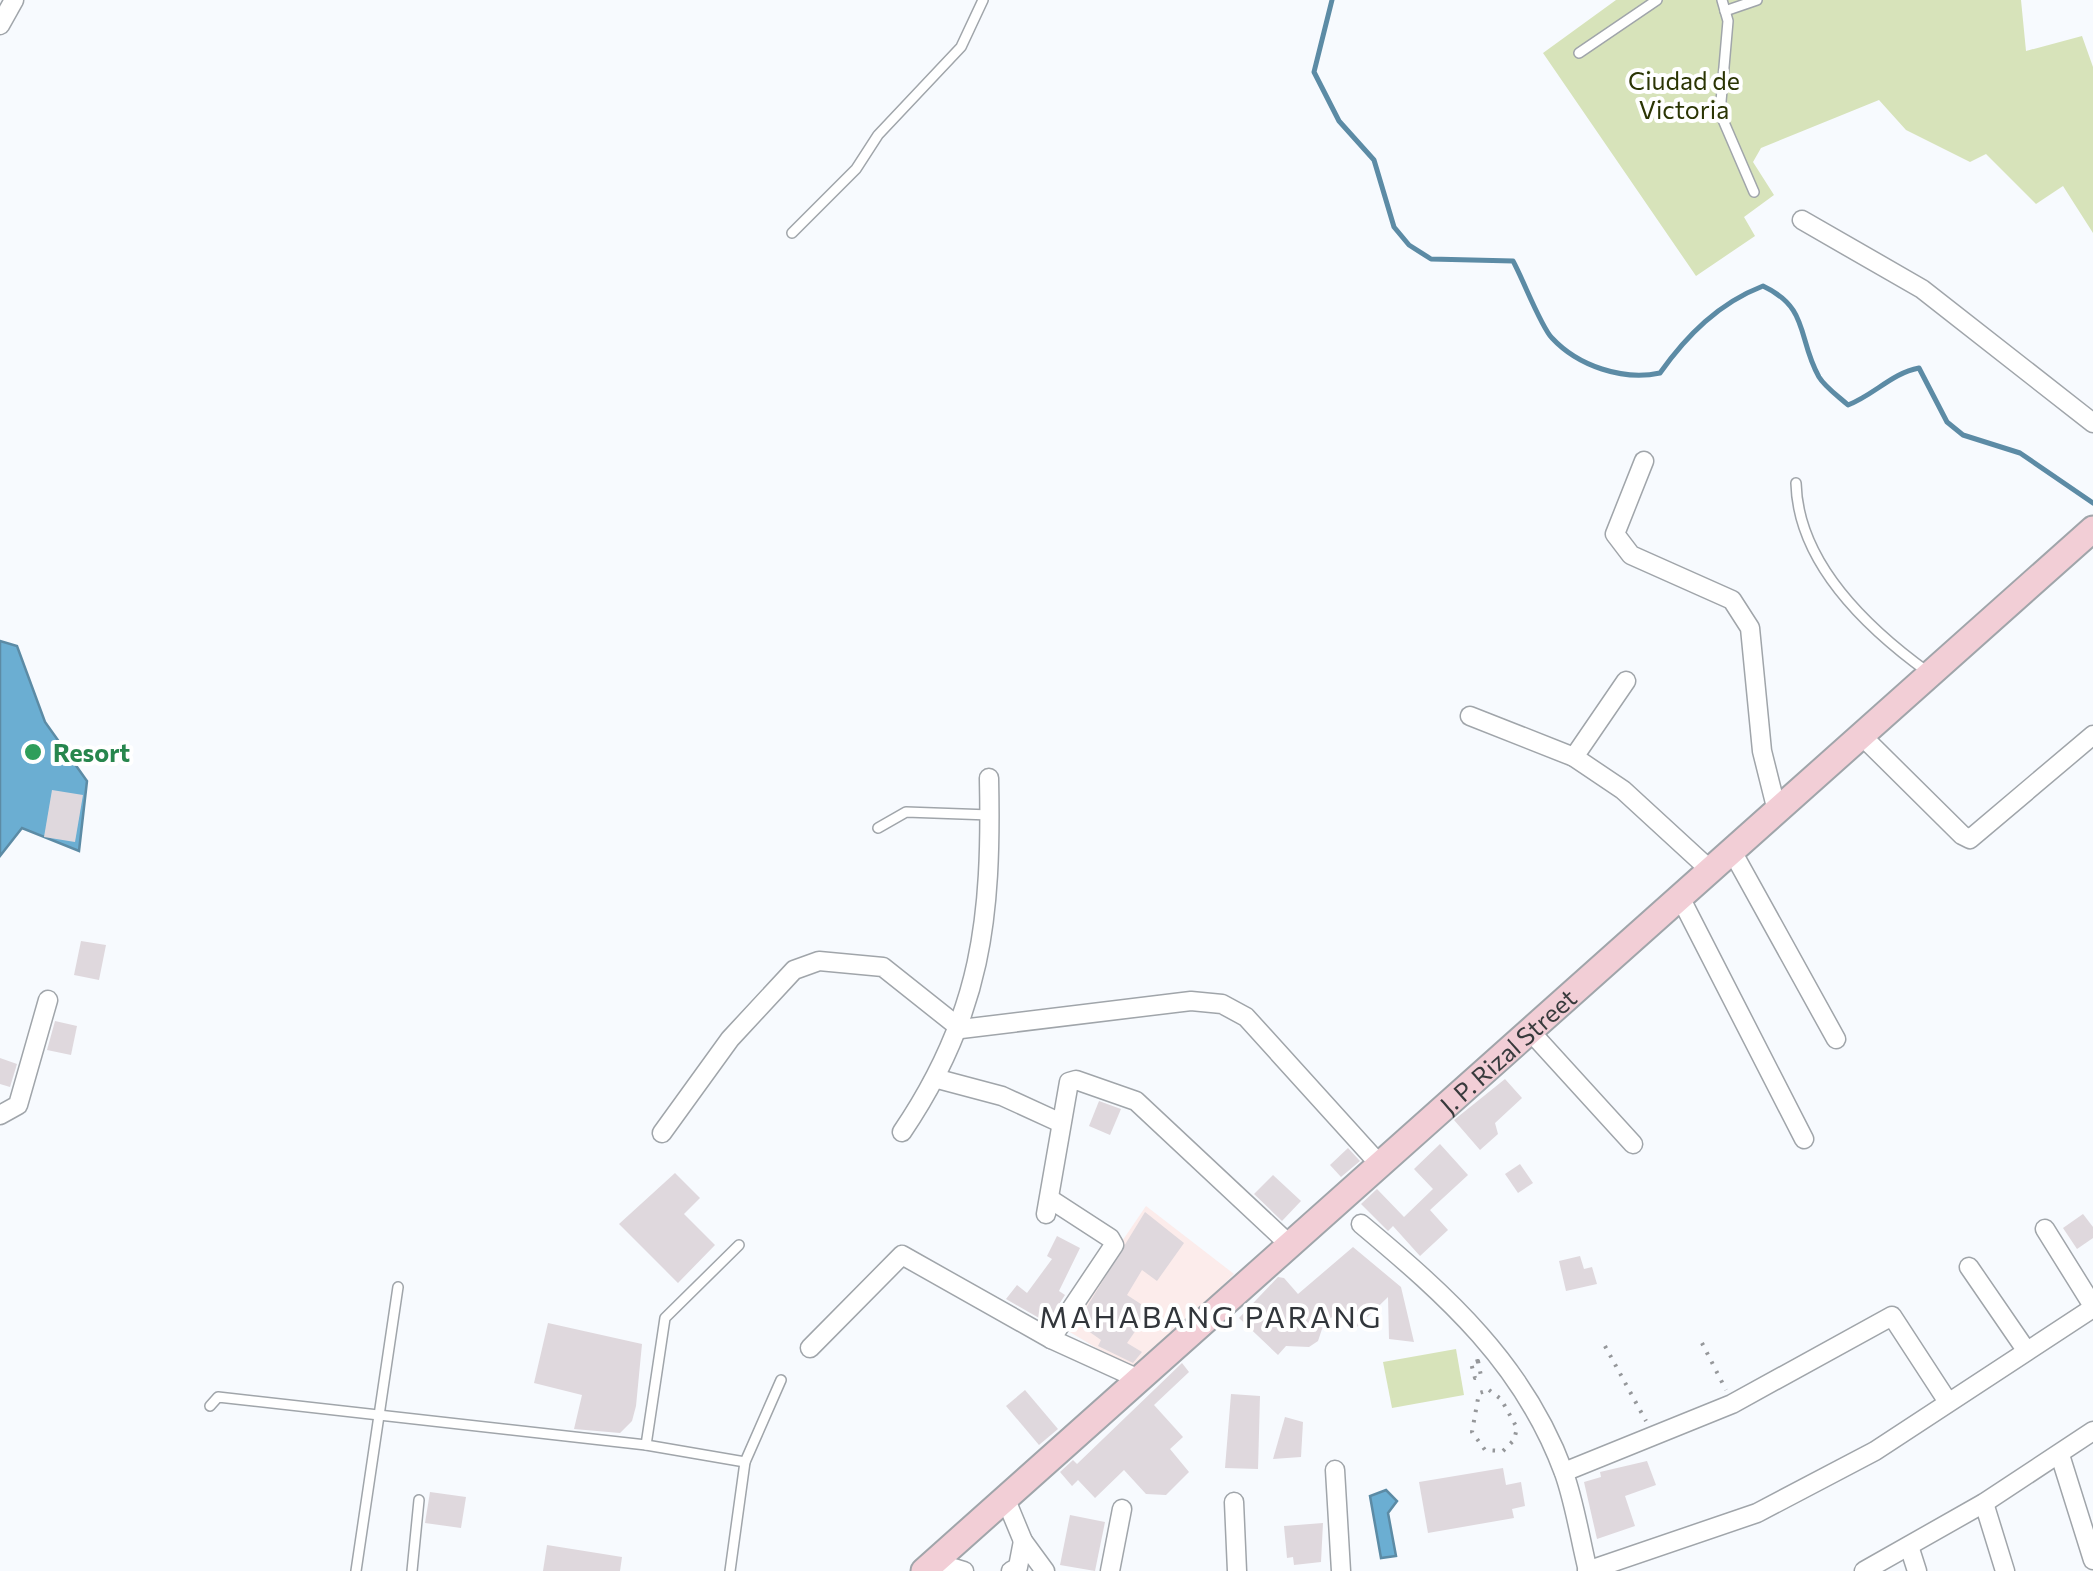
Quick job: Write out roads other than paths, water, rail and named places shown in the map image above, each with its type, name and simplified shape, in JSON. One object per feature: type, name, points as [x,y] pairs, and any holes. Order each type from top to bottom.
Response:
[{"type":"main road","name":"J. P. Rizal Street","points":[[929,1567],[2090,532]]},
{"type":"street","points":[[0,25],[14,0]]},
{"type":"street","points":[[1802,220],[1922,289],[2093,423]]},
{"type":"street","points":[[1644,461],[1615,534],[1631,555],[1732,600],[1742,611],[1750,628],[1762,714],[1762,752],[1777,811]]},
{"type":"street","points":[[1574,758],[1626,680]]},
{"type":"street","points":[[1470,716],[1574,758],[1623,790],[1710,869]]},
{"type":"street","points":[[1862,736],[1962,836],[1970,839],[2093,735]]},
{"type":"street","points":[[902,1132],[938,1079],[960,1029],[990,899],[989,778]]},
{"type":"street","points":[[1732,851],[1836,1039]]},
{"type":"street","points":[[1680,897],[1804,1140]]},
{"type":"street","points":[[662,1133],[730,1040],[794,970],[818,962],[883,967],[960,1029],[1191,1000],[1222,1004],[1246,1017],[1381,1166]]},
{"type":"street","points":[[0,1115],[18,1105],[48,1000]]},
{"type":"street","points":[[1530,1031],[1633,1144]]},
{"type":"street","points":[[938,1079],[1002,1096],[1061,1123]]},
{"type":"street","points":[[1051,1339],[1114,1245],[1110,1238],[1048,1206],[1072,1080],[1136,1101],[1291,1246]]},
{"type":"street","points":[[1361,1224],[1453,1302],[1508,1366],[1564,1472],[1588,1571],[1757,1513],[1875,1451],[2093,1307],[2045,1229]]},
{"type":"street","points":[[810,1348],[902,1255],[1051,1339],[1141,1380]]},
{"type":"street","points":[[1970,1268],[2026,1350]]},
{"type":"street","points":[[1564,1472],[1732,1404],[1892,1316],[1948,1402]]},
{"type":"street","points":[[1864,1571],[1984,1503],[2093,1431]]},
{"type":"street","points":[[2060,1455],[2093,1560]]},
{"type":"street","points":[[1334,1470],[1341,1571]]},
{"type":"street","points":[[1006,1500],[1023,1540],[1045,1571]]},
{"type":"street","points":[[1234,1502],[1237,1571]]},
{"type":"street","points":[[1984,1503],[2006,1571]]},
{"type":"street","points":[[1110,1571],[1122,1509]]},
{"type":"street","points":[[1011,1571],[1018,1567],[1023,1540]]},
{"type":"street","points":[[1909,1546],[1917,1571]]},
{"type":"street","points":[[929,1567],[964,1571]]},
{"type":"lane","points":[[792,232],[856,169],[878,135],[961,47],[984,0]]},
{"type":"lane","points":[[1579,53],[1657,0]]},
{"type":"lane","points":[[1722,0],[1726,12],[1720,114],[1754,192]]},
{"type":"lane","points":[[1726,12],[1757,0]]},
{"type":"lane","points":[[1796,483],[1796,500],[1822,568],[1855,610],[1932,674]]},
{"type":"lane","points":[[878,828],[906,812],[990,815]]},
{"type":"lane","points":[[646,1445],[665,1318],[738,1246]]},
{"type":"lane","points":[[356,1571],[398,1287]]},
{"type":"lane","points":[[730,1571],[745,1462],[780,1380]]},
{"type":"lane","points":[[210,1406],[218,1397],[646,1445],[745,1462]]},
{"type":"lane","points":[[412,1571],[419,1500]]},
{"type":"water","name":"Resort","points":[[0,641],[17,646],[45,722],[87,781],[79,851],[22,828],[0,856]]},
{"type":"water","points":[[1386,1490],[1397,1501],[1388,1513],[1396,1556],[1381,1558],[1370,1496]]},
{"type":"waterway","points":[[1332,0],[1314,72],[1339,121],[1374,160],[1394,227],[1409,245],[1431,259],[1513,261],[1548,332],[1575,356],[1616,373],[1660,373],[1705,322],[1732,301],[1763,286],[1796,314],[1819,377],[1848,405],[1900,374],[1919,368],[1947,422],[1963,435],[2020,453],[2093,503]]},
{"type":"place","name":"Resort","points":[[33,752]]},
{"type":"district","name":"MAHABANG PARANG","points":[[1211,1315]]},
{"type":"park label","name":"Ciudad de Victoria","points":[[1684,94]]}]
